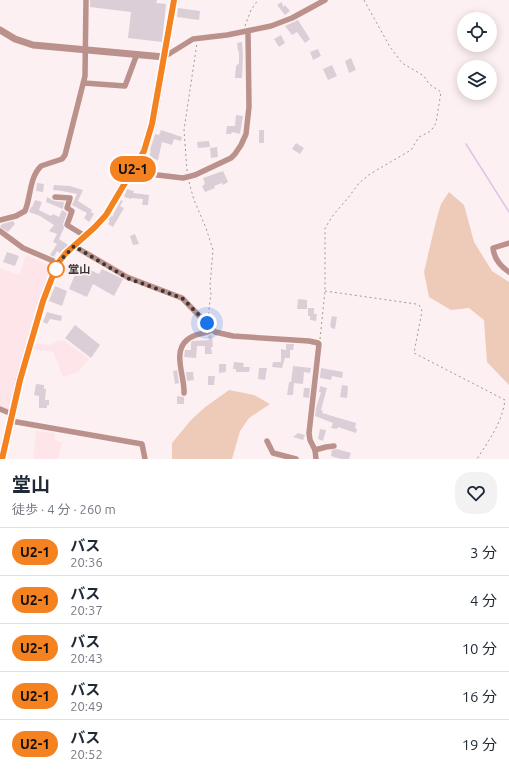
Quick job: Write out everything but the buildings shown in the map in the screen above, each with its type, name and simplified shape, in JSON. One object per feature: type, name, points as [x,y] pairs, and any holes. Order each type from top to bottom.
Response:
[{"type":"street","points":[[0,220],[16,216],[25,211],[34,176],[38,168],[62,159],[65,155],[84,83],[86,50],[86,0]]},
{"type":"street","points":[[2,459],[29,345],[43,301],[58,263],[106,215],[144,151],[152,124],[174,0]]},
{"type":"street","points":[[0,30],[15,40],[26,44],[164,57],[193,39],[245,32],[271,26],[292,18],[325,0]]},
{"type":"street","points":[[132,172],[183,178],[195,175],[230,158],[235,154],[246,134],[249,107],[245,32]]},
{"type":"street","points":[[84,83],[125,86],[137,54]]},
{"type":"street","points":[[55,197],[70,198],[67,208],[72,211],[67,225],[85,236]]},
{"type":"street","points":[[0,231],[23,248],[58,263]]},
{"type":"street","points":[[509,243],[493,248],[498,262],[509,272]]},
{"type":"street","points":[[74,246],[127,278],[182,298],[215,332],[223,334],[318,342],[318,356],[309,433],[310,440],[315,450],[316,459]]},
{"type":"street","points":[[184,393],[179,355],[186,340],[210,331],[208,324]]},
{"type":"street","points":[[0,410],[11,417],[142,444],[145,459]]},
{"type":"street","points":[[267,441],[273,453],[296,459]]},
{"type":"street","points":[[315,450],[334,446]]},
{"type":"street","points":[[269,459],[273,453]]},
{"type":"path","points":[[245,32],[251,10],[258,0]]},
{"type":"path","points":[[318,342],[320,342],[325,291],[324,232],[328,222],[359,183],[370,174],[411,150],[419,137],[431,131],[436,123],[439,108],[441,92],[429,84],[424,76],[402,63],[390,47],[364,0]]},
{"type":"path","points":[[198,38],[184,130],[187,177],[194,200],[209,235],[213,253],[208,324]]},
{"type":"path","points":[[325,291],[420,306],[422,311],[414,353],[505,400],[504,409],[492,437],[477,459]]},
{"type":"shaded area","points":[[449,192],[464,205],[474,242],[492,271],[509,282],[509,385],[487,362],[484,320],[469,308],[451,310],[429,297],[424,272],[441,204]]},
{"type":"shaded area","points":[[26,255],[53,267],[34,319],[23,355],[10,410],[0,406],[0,268],[19,275]]},
{"type":"shaded area","points":[[59,340],[65,341],[89,359],[78,372],[63,377],[53,352],[32,349],[34,343],[50,345]]},
{"type":"shaded area","points":[[229,390],[254,395],[270,404],[249,418],[240,431],[232,459],[172,459],[172,443],[191,420],[204,408]]},
{"type":"shaded area","points":[[36,431],[55,433],[55,440],[62,443],[58,459],[33,459]]},
{"type":"waterway","points":[[466,144],[509,212]]},
{"type":"bus line","name":"U2-1","points":[[2,459],[29,345],[43,301],[58,263],[66,253],[106,215],[144,151],[152,124],[174,0]]},
{"type":"place","name":"堂山","points":[[56,269]]},
{"type":"route","points":[[56,269],[58,263],[74,246],[127,278],[134,279],[148,286],[182,298],[190,304],[207,323]]}]
